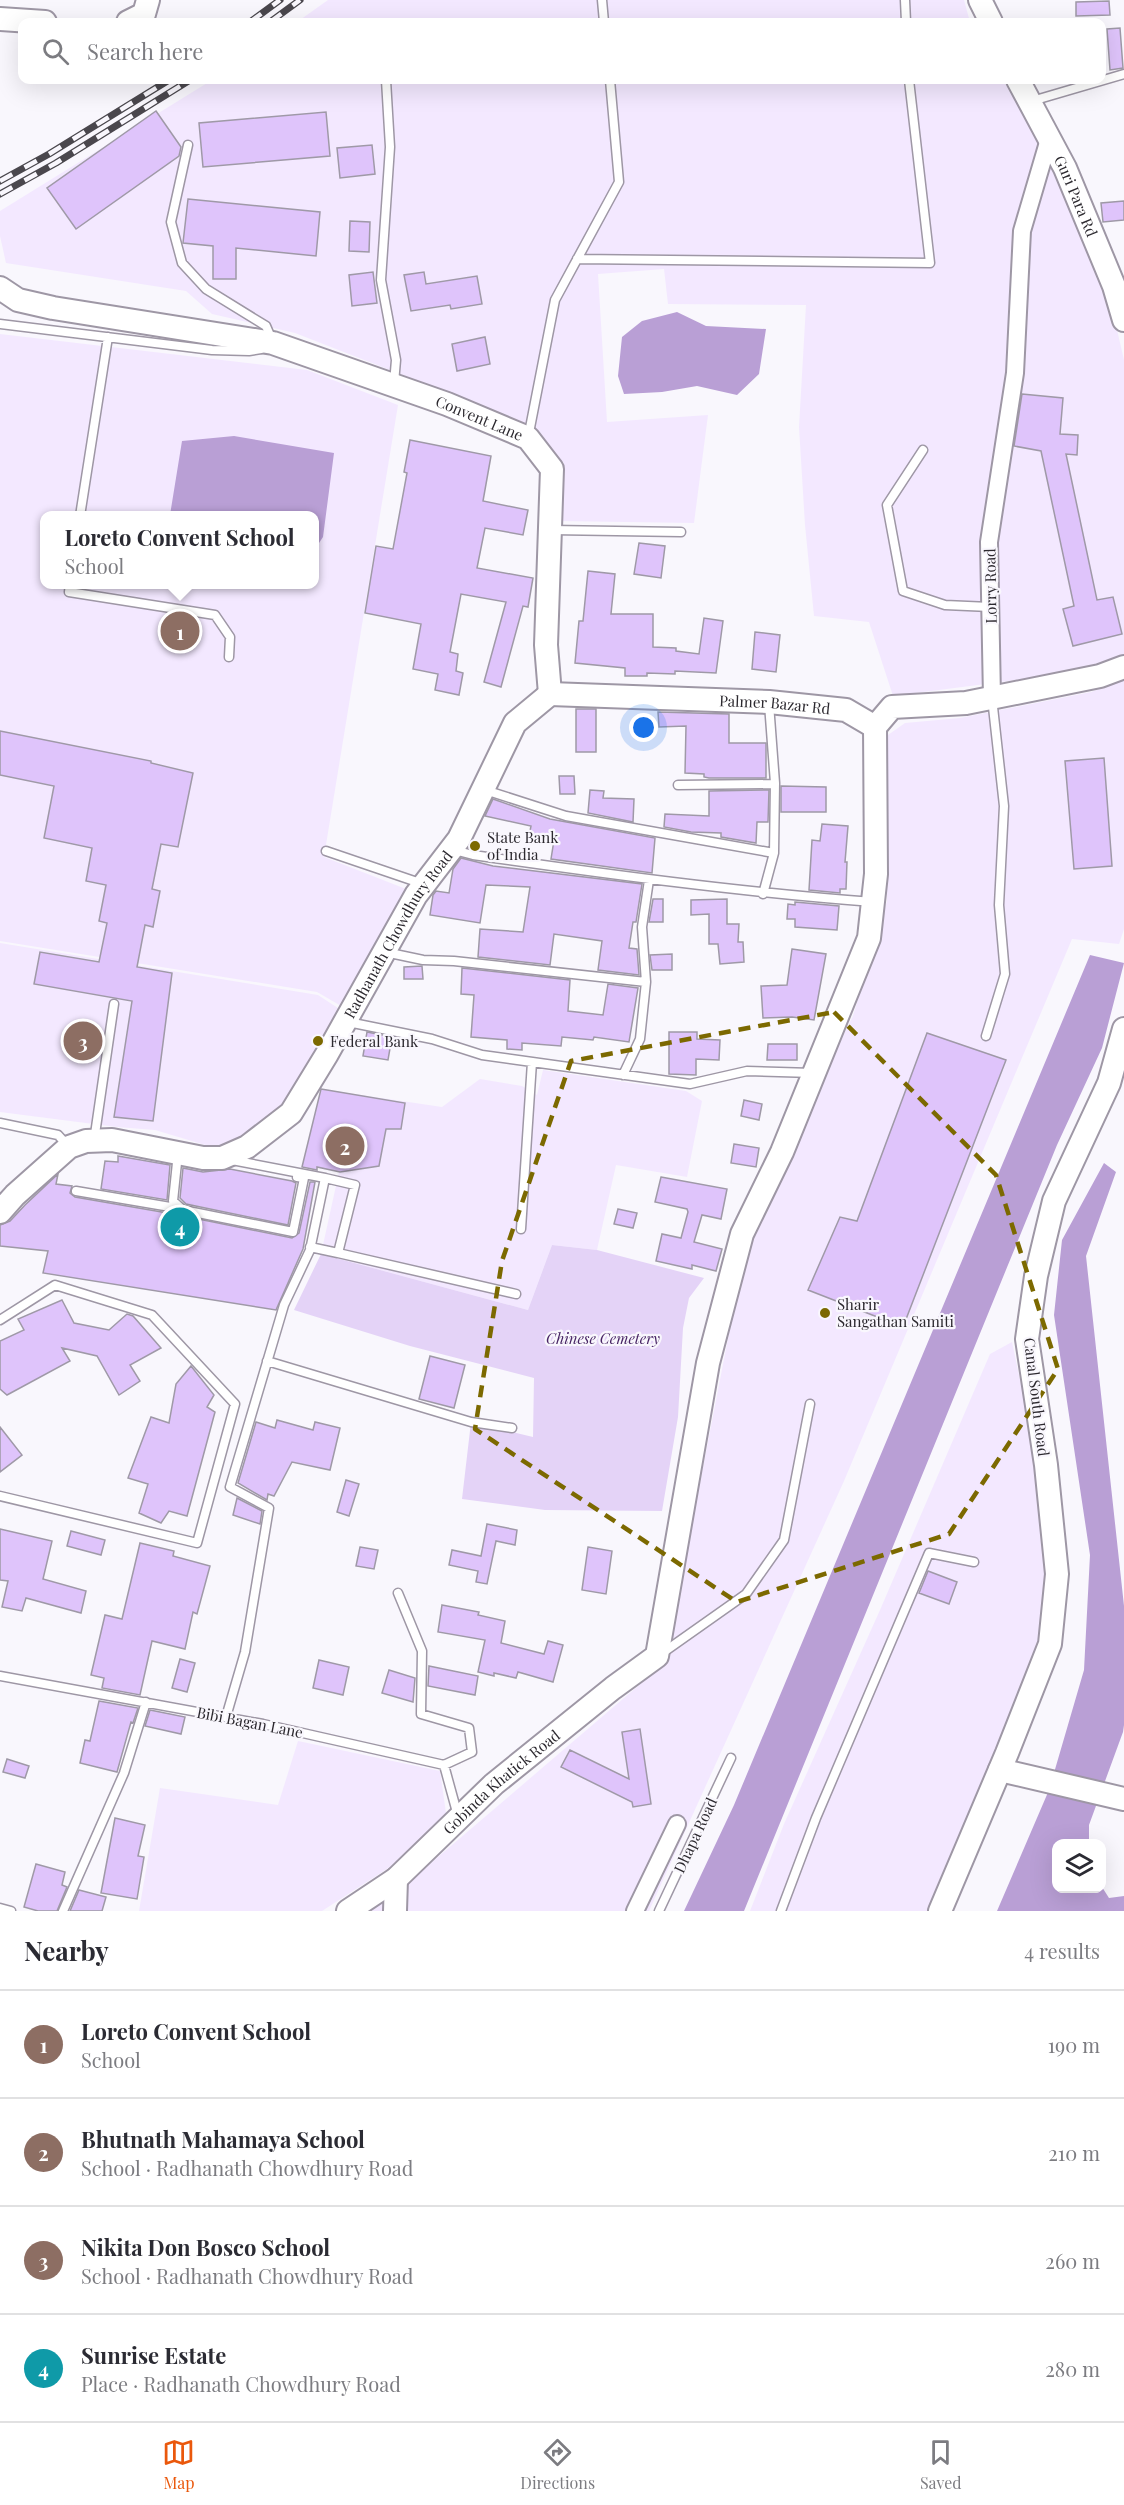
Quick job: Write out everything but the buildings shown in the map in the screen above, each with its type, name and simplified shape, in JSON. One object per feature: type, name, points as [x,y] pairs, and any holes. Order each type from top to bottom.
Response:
[{"type":"street","points":[[137,18],[144,15],[148,0]]},
{"type":"street","points":[[980,0],[989,18]]},
{"type":"street","points":[[0,18],[18,20]]},
{"type":"street","name":"Guri Para Rd","points":[[1020,84],[1070,179],[1114,286],[1124,320]]},
{"type":"street","name":"Lorry Road","points":[[992,698],[989,542],[1015,373],[1022,231],[1049,139]]},
{"type":"street","name":"Convent Lane","points":[[0,288],[18,300],[53,308],[278,344],[447,404],[528,438],[552,469],[546,645],[550,694]]},
{"type":"street","points":[[657,1656],[708,1363],[742,1234],[782,1152],[869,938],[876,874],[875,728],[892,707],[966,703],[1121,670]]},
{"type":"street","name":"Palmer Bazar Rd","points":[[550,694],[769,702],[846,710],[875,728]]},
{"type":"street","name":"Radhanath Chowdhury Road","points":[[0,1212],[15,1195],[69,1147],[94,1141],[122,1142],[178,1155],[222,1161],[248,1147],[291,1113],[346,1021],[416,895],[452,850],[484,790],[515,723],[550,694]]},
{"type":"street","name":"Canal South Road","points":[[940,1911],[1050,1644],[1058,1574],[1046,1465],[1027,1338],[1036,1276],[1054,1201],[1109,1083],[1124,1029]]},
{"type":"street","name":"Gobinda Khatick Road","points":[[348,1911],[396,1879],[494,1784],[538,1747],[657,1656]]},
{"type":"street","points":[[1000,1770],[1124,1799]]},
{"type":"street","points":[[635,1911],[677,1824]]},
{"type":"street","points":[[394,1911],[396,1879]]},
{"type":"lane","points":[[602,0],[604,18]]},
{"type":"lane","points":[[905,0],[906,18]]},
{"type":"lane","points":[[1106,79],[1124,74]]},
{"type":"lane","points":[[386,84],[390,147],[381,280],[396,360],[394,385]]},
{"type":"lane","points":[[528,438],[555,300],[619,182],[610,84]]},
{"type":"lane","points":[[577,259],[930,263],[909,84]]},
{"type":"lane","points":[[1030,102],[1090,84]]},
{"type":"lane","points":[[188,145],[171,222],[182,263],[206,289],[266,326],[278,344]]},
{"type":"lane","name":"Convent Lane","points":[[0,324],[212,350],[249,351],[278,344]]},
{"type":"lane","points":[[81,511],[108,337]]},
{"type":"lane","points":[[923,450],[887,505],[903,591],[945,605],[990,607]]},
{"type":"lane","points":[[551,530],[681,532]]},
{"type":"lane","points":[[69,589],[69,592],[215,615],[230,638],[230,657]]},
{"type":"lane","name":"Lorry Road","points":[[986,1036],[1005,974],[999,905],[1004,806],[992,698]]},
{"type":"lane","points":[[763,894],[774,853],[775,784],[769,702]]},
{"type":"lane","points":[[678,785],[775,784]]},
{"type":"lane","points":[[484,790],[566,816],[774,853]]},
{"type":"lane","points":[[452,850],[473,855],[763,894],[873,902]]},
{"type":"lane","points":[[326,851],[426,885]]},
{"type":"lane","points":[[623,1075],[640,1039],[646,982],[642,927],[650,880]]},
{"type":"lane","points":[[385,952],[423,960],[454,961],[646,982]]},
{"type":"lane","points":[[94,1141],[114,1004]]},
{"type":"lane","points":[[346,1021],[432,1039],[482,1055],[690,1084],[747,1071],[813,1073]]},
{"type":"lane","points":[[521,1229],[532,1062]]},
{"type":"lane","points":[[0,1123],[58,1135],[69,1147]]},
{"type":"lane","points":[[178,1155],[173,1201],[183,1210]]},
{"type":"lane","points":[[222,1161],[355,1185],[338,1253]]},
{"type":"lane","points":[[76,1191],[294,1232],[304,1178],[222,1161]]},
{"type":"lane","points":[[226,1717],[244,1652],[269,1508],[230,1487],[284,1305],[310,1247],[326,1178]]},
{"type":"lane","points":[[310,1247],[516,1294]]},
{"type":"lane","points":[[0,1320],[55,1285],[152,1315],[234,1404],[197,1543],[0,1496]]},
{"type":"lane","points":[[267,1360],[471,1422],[513,1428]]},
{"type":"lane","points":[[657,1656],[746,1594],[784,1540],[810,1404]]},
{"type":"lane","points":[[781,1911],[816,1818],[929,1553],[974,1562]]},
{"type":"lane","points":[[398,1593],[422,1651],[421,1714],[469,1728],[472,1752],[444,1765],[459,1818]]},
{"type":"lane","name":"Bibi Bagan Lane","points":[[0,1676],[226,1717],[444,1765]]},
{"type":"lane","points":[[63,1911],[124,1773],[146,1702]]},
{"type":"lane","name":"Dhapa Road","points":[[659,1911],[731,1758]]},
{"type":"lane","points":[[0,1908],[11,1911]]},
{"type":"highlighted area","points":[[834,1012],[996,1175],[1058,1369],[949,1534],[737,1602],[475,1429],[502,1261],[571,1061]]},
{"type":"shaded area","points":[[328,0],[964,0],[969,18],[303,18]]},
{"type":"shaded area","points":[[206,84],[1005,84],[1055,170],[1111,304],[1124,360],[1124,658],[1100,669],[893,696],[869,622],[814,616],[799,427],[806,305],[668,304],[664,269],[598,274],[607,422],[708,415],[694,523],[557,521],[564,463],[521,421],[295,333],[212,314],[186,291],[6,263],[0,236],[0,211]]},
{"type":"shaded area","points":[[677,312],[706,326],[766,329],[759,374],[737,395],[697,386],[662,392],[624,394],[618,376],[622,337],[642,321]]},
{"type":"shaded area","points":[[0,334],[307,370],[398,405],[324,857],[406,889],[348,1010],[317,992],[0,941]]},
{"type":"shaded area","points":[[234,436],[334,453],[323,537],[319,543],[319,511],[171,511],[182,441]]},
{"type":"shaded area","points":[[1124,680],[1124,929],[1119,944],[1072,939],[844,1481],[649,1911],[367,1911],[411,1880],[665,1663],[745,1251],[767,1213],[825,1071],[853,1016],[887,901],[888,735],[905,723],[960,718],[1091,692]]},
{"type":"shaded area","points":[[0,943],[318,995],[344,1012],[296,1096],[263,1127],[222,1150],[155,1130],[0,1112]]},
{"type":"shaded area","points":[[1090,955],[1124,963],[1102,1048],[1057,1145],[744,1911],[684,1911],[734,1805]]},
{"type":"shaded area","points":[[543,1070],[686,1091],[702,1101],[687,1177],[616,1165],[597,1250],[552,1245],[528,1310],[321,1254],[339,1172],[303,1163],[321,1089],[442,1107],[480,1079],[522,1086],[537,1095]]},
{"type":"shaded area","points":[[1104,1163],[1116,1172],[1086,1256],[1124,1606],[1124,1725],[1089,1825],[1089,1839],[1052,1839],[1052,1893],[1106,1893],[1109,1898],[1124,1896],[1124,1911],[997,1911],[1049,1790],[1084,1670],[1090,1555],[1054,1315],[1062,1240]]},
{"type":"shaded area","points":[[1012,1342],[1032,1436],[1049,1569],[1043,1642],[930,1911],[750,1911],[784,1824],[880,1610],[990,1354]]},
{"type":"shaded area","points":[[298,1741],[440,1771],[446,1813],[390,1867],[322,1911],[139,1911],[160,1788],[278,1805]]},
{"type":"green space","name":"Chinese Cemetery","points":[[552,1245],[597,1250],[704,1278],[689,1298],[683,1328],[678,1417],[662,1511],[545,1510],[462,1499],[471,1422],[533,1437],[534,1378],[410,1346],[294,1310],[321,1254],[528,1310]]},
{"type":"railway","points":[[255,18],[280,0]]},
{"type":"railway","points":[[275,18],[300,0]]},
{"type":"railway","points":[[0,181],[49,154],[163,84]]},
{"type":"railway","points":[[0,194],[56,163],[184,84]]},
{"type":"place","name":"Loreto Convent School","points":[[180,631]]},
{"type":"place","name":"State Bank of India","points":[[475,846]]},
{"type":"place","name":"Nikita Don Bosco School","points":[[83,1041]]},
{"type":"place","name":"Federal Bank","points":[[318,1041]]},
{"type":"place","name":"Bhutnath Mahamaya School","points":[[345,1146]]},
{"type":"place","name":"Sunrise Estate","points":[[180,1227]]},
{"type":"place","name":"Sharir Sangathan Samiti","points":[[825,1313]]}]
